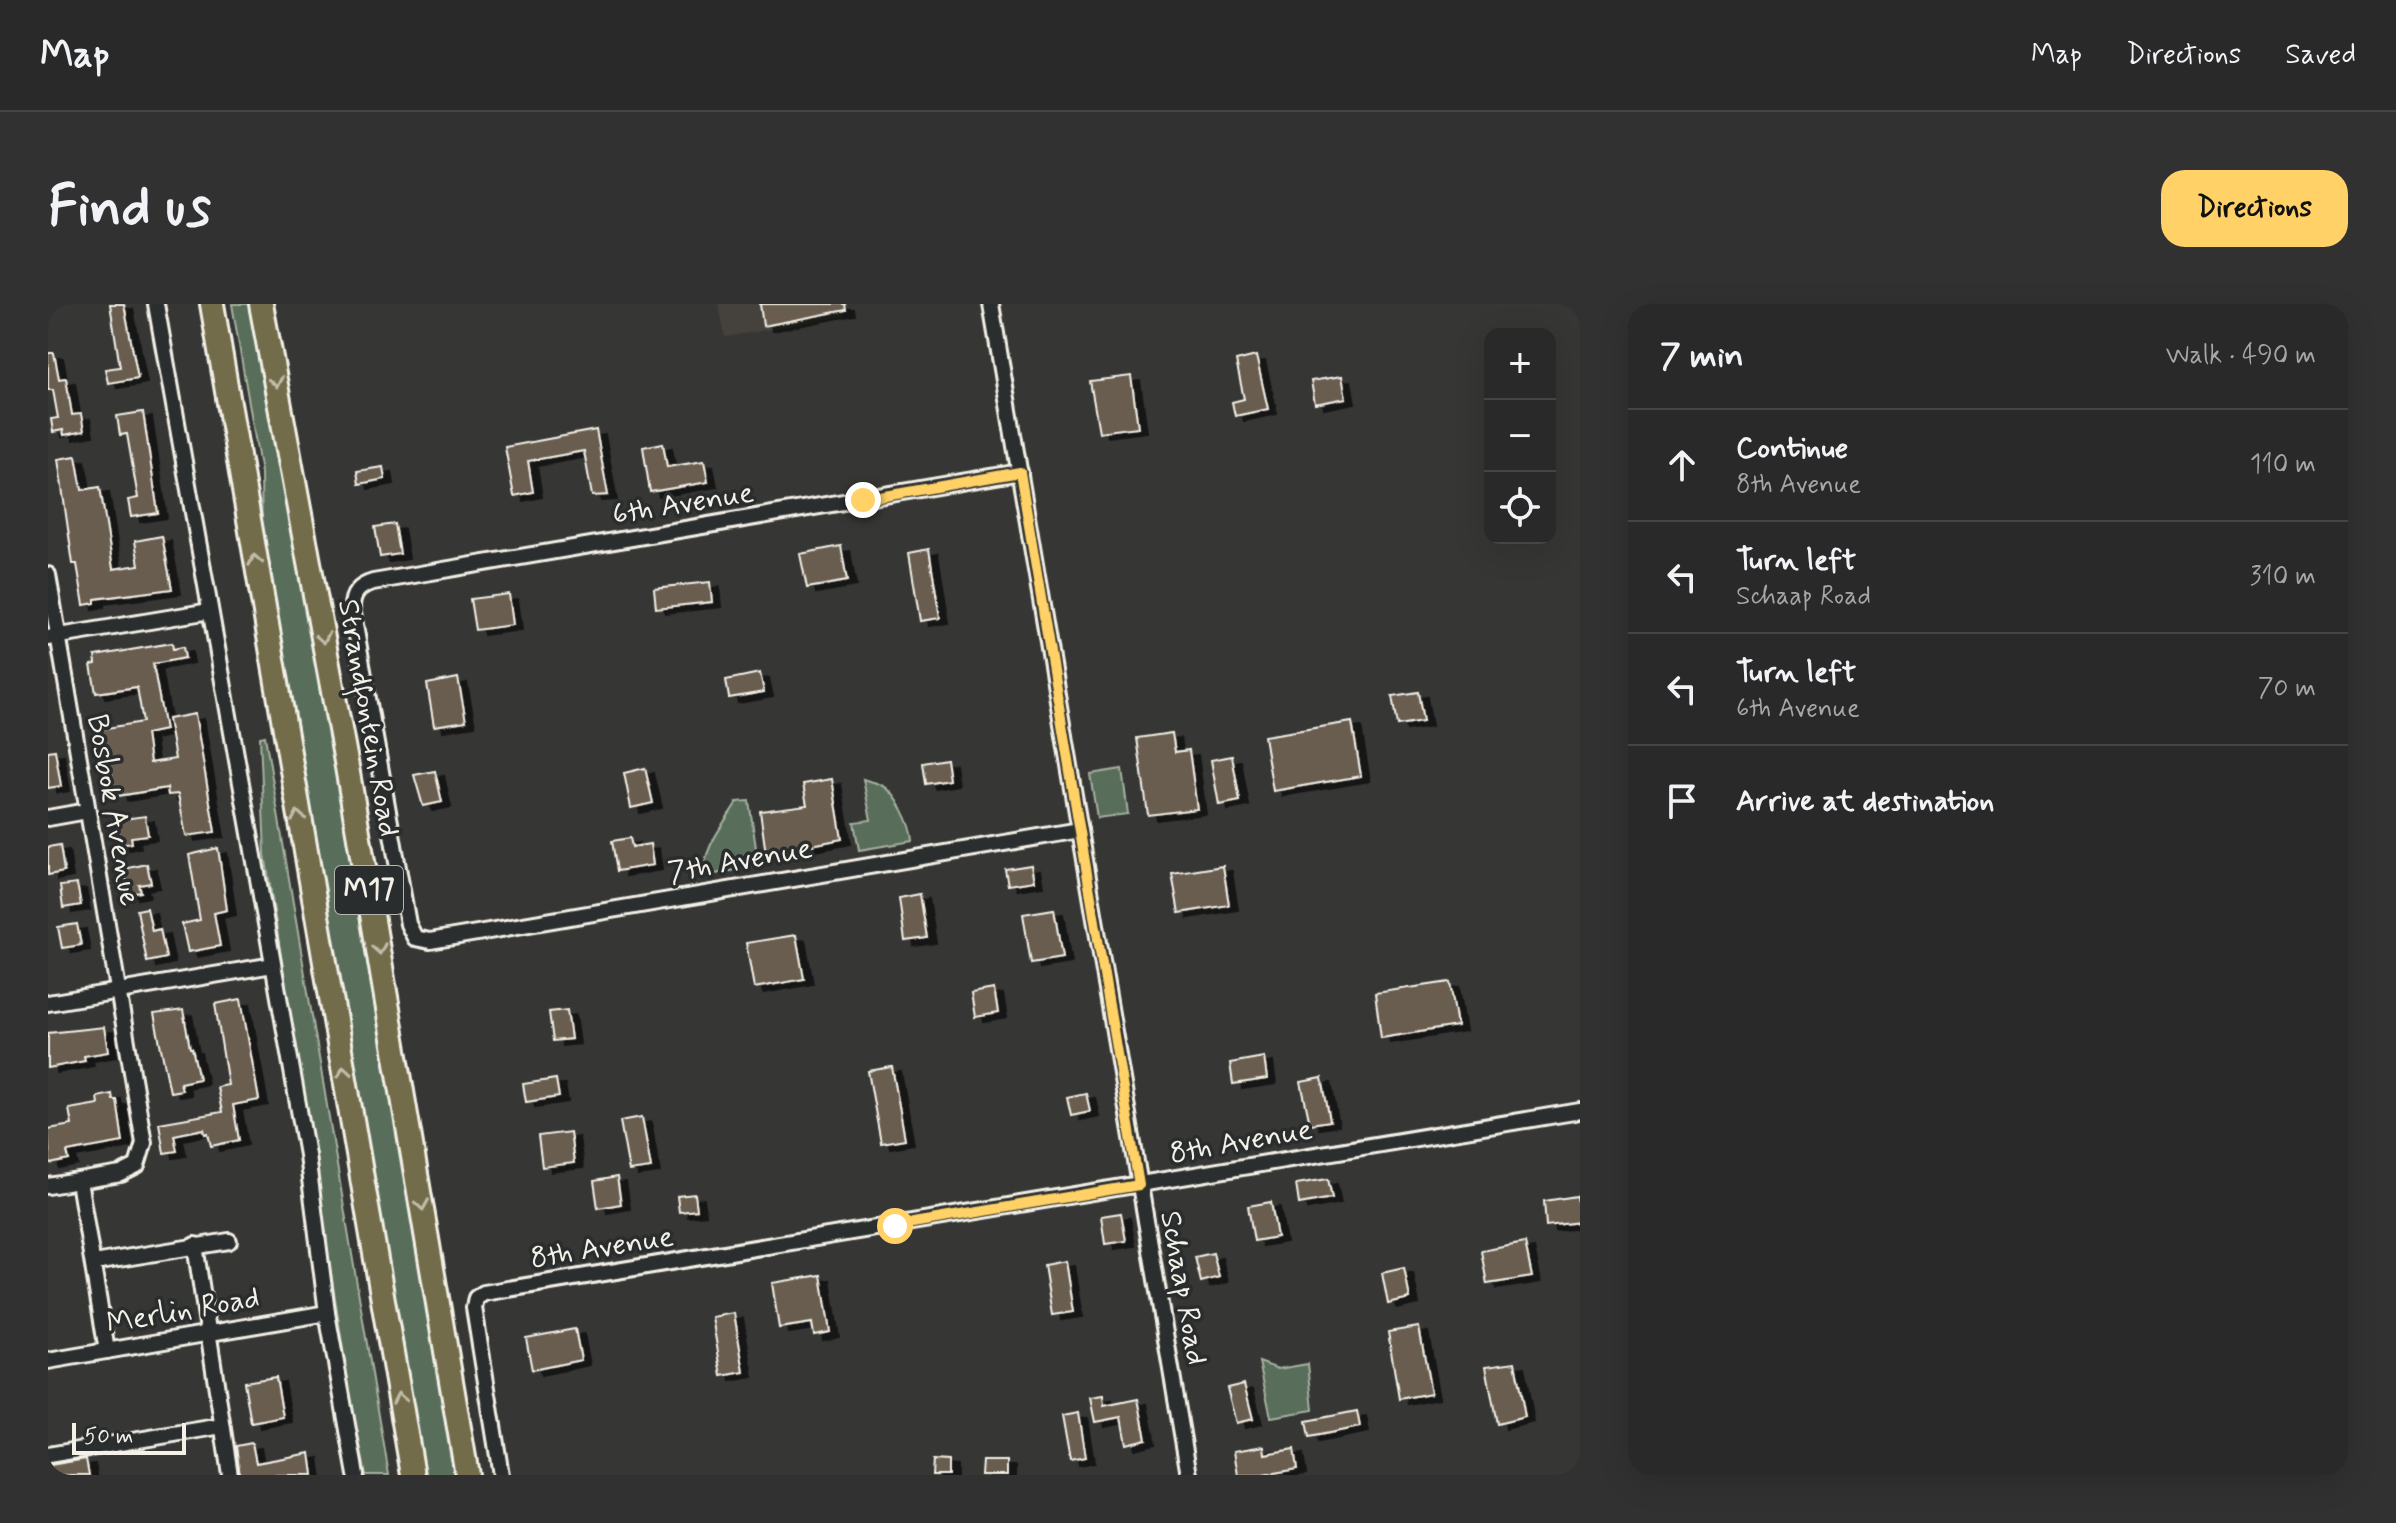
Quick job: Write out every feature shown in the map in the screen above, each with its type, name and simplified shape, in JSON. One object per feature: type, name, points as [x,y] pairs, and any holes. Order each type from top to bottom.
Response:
[{"type":"main road","name":"M17","points":[[212,304],[413,1475]]},
{"type":"main road","name":"Strandfontein Road","points":[[261,304],[353,799],[467,1475]]},
{"type":"street","points":[[156,304],[307,1155],[327,1313],[356,1475]]},
{"type":"street","name":"Schaap Road","points":[[991,304],[1189,1475]]},
{"type":"street","name":"6th Avenue","points":[[411,933],[352,608],[352,598],[357,590],[373,582],[1020,472]]},
{"type":"street","name":"Bosbok Avenue","points":[[48,575],[53,637],[87,811],[144,1143],[137,1166],[121,1174],[79,1181]]},
{"type":"street","points":[[53,637],[210,611]]},
{"type":"street","points":[[48,818],[87,811]]},
{"type":"street","name":"7th Avenue","points":[[411,933],[415,938],[430,941],[1080,830]]},
{"type":"street","points":[[48,1003],[273,965]]},
{"type":"street","name":"8th Avenue","points":[[501,1475],[474,1308],[476,1298],[484,1293],[1580,1111]]},
{"type":"street","points":[[48,1186],[79,1181],[107,1351]]},
{"type":"street","points":[[94,1263],[229,1241]]},
{"type":"street","points":[[195,1245],[230,1475]]},
{"type":"street","name":"Merlin Road","points":[[48,1361],[327,1313]]},
{"type":"street","points":[[48,1455],[222,1426]]},
{"type":"shaded area","points":[[719,304],[844,304],[846,316],[725,337]]},
{"type":"green space","points":[[232,304],[251,304],[377,1001],[455,1475],[423,1475],[262,538],[261,473]]},
{"type":"green space","points":[[265,736],[389,1475],[366,1475],[351,1400],[265,854],[260,737]]},
{"type":"green space","points":[[1122,769],[1128,814],[1097,818],[1090,774]]},
{"type":"green space","points":[[863,779],[882,785],[893,795],[907,818],[913,841],[859,850],[854,822],[871,820]]},
{"type":"green space","points":[[749,801],[758,861],[756,866],[705,876],[706,857],[715,838],[737,802]]},
{"type":"green space","points":[[1259,1362],[1278,1369],[1308,1364],[1313,1410],[1271,1417]]},
{"type":"building","points":[[110,304],[124,304],[138,378],[108,383],[105,369],[120,367]]},
{"type":"building","points":[[760,304],[845,304],[846,310],[763,326]]},
{"type":"building","points":[[48,353],[54,353],[59,379],[66,378],[72,415],[81,414],[84,431],[64,435],[63,430],[53,432],[51,419],[58,418],[53,390],[48,390]]},
{"type":"building","points":[[1256,356],[1268,409],[1235,416],[1232,402],[1244,399],[1236,361]]},
{"type":"building","points":[[1131,376],[1138,427],[1099,432],[1090,381]]},
{"type":"building","points":[[1342,376],[1346,398],[1315,404],[1311,381]]},
{"type":"building","points":[[143,412],[158,513],[131,517],[128,500],[138,498],[127,434],[120,435],[117,416]]},
{"type":"building","points":[[596,430],[608,495],[592,496],[584,451],[528,461],[533,492],[514,496],[505,447]]},
{"type":"building","points":[[663,443],[667,467],[704,461],[708,482],[650,492],[643,447]]},
{"type":"building","points":[[76,456],[82,490],[100,487],[113,569],[139,565],[135,541],[162,536],[172,589],[95,599],[95,603],[84,605],[77,564],[73,564],[58,459]]},
{"type":"building","points":[[383,467],[385,479],[359,484],[357,471]]},
{"type":"building","points":[[395,524],[400,554],[380,557],[375,527]]},
{"type":"building","points":[[841,546],[847,581],[807,588],[800,554]]},
{"type":"building","points":[[929,549],[940,618],[920,621],[909,553]]},
{"type":"building","points":[[710,582],[712,602],[656,608],[654,588]]},
{"type":"building","points":[[509,594],[513,625],[475,630],[470,599]]},
{"type":"building","points":[[172,643],[173,649],[183,647],[185,658],[153,664],[165,730],[146,734],[150,763],[175,759],[168,719],[195,714],[215,832],[186,836],[178,794],[168,795],[167,788],[118,796],[110,764],[107,765],[101,729],[143,722],[137,687],[96,693],[91,665],[96,664],[95,656]]},
{"type":"building","points":[[760,673],[764,692],[729,698],[726,680]]},
{"type":"building","points":[[458,678],[466,721],[434,726],[427,684]]},
{"type":"building","points":[[1418,692],[1423,721],[1397,725],[1392,696]]},
{"type":"building","points":[[1352,722],[1361,776],[1273,791],[1264,736]]},
{"type":"building","points":[[1172,733],[1175,752],[1189,750],[1197,809],[1148,815],[1137,738]]},
{"type":"building","points":[[55,750],[61,786],[48,788],[48,751]]},
{"type":"building","points":[[1232,756],[1240,801],[1219,805],[1211,760]]},
{"type":"building","points":[[946,759],[949,780],[926,784],[923,763]]},
{"type":"building","points":[[645,768],[653,803],[631,808],[624,773]]},
{"type":"building","points":[[435,771],[442,802],[423,806],[414,775]]},
{"type":"building","points":[[832,779],[842,839],[766,854],[760,811],[807,805],[803,784]]},
{"type":"building","points":[[145,816],[148,835],[131,837],[132,843],[120,845],[116,820]]},
{"type":"building","points":[[630,838],[632,847],[650,844],[653,865],[617,871],[612,841]]},
{"type":"building","points":[[60,845],[64,872],[48,875],[48,847]]},
{"type":"building","points":[[218,848],[227,910],[214,913],[220,946],[188,952],[182,924],[200,920],[189,855]]},
{"type":"building","points":[[147,864],[151,883],[139,885],[141,892],[129,894],[124,869]]},
{"type":"building","points":[[1031,865],[1034,881],[1008,885],[1005,869]]},
{"type":"building","points":[[1223,866],[1229,905],[1179,913],[1172,874]]},
{"type":"building","points":[[77,884],[81,905],[63,908],[60,886]]},
{"type":"building","points":[[920,894],[927,938],[905,941],[899,898]]},
{"type":"building","points":[[147,908],[152,931],[160,929],[166,958],[147,962],[137,910]]},
{"type":"building","points":[[1054,909],[1062,958],[1031,963],[1023,914]]},
{"type":"building","points":[[77,924],[81,945],[62,948],[58,927]]},
{"type":"building","points":[[796,935],[804,979],[754,988],[746,943]]},
{"type":"building","points":[[1450,982],[1457,1026],[1381,1038],[1375,993]]},
{"type":"building","points":[[994,989],[998,1013],[975,1017],[971,993]]},
{"type":"building","points":[[241,999],[259,1100],[233,1105],[239,1140],[211,1146],[204,1129],[174,1135],[177,1151],[164,1153],[159,1123],[222,1112],[217,1087],[228,1085],[215,1004]]},
{"type":"building","points":[[183,1010],[199,1079],[180,1083],[182,1090],[170,1092],[154,1014]]},
{"type":"building","points":[[567,1010],[571,1039],[553,1041],[549,1012]]},
{"type":"building","points":[[104,1027],[108,1052],[84,1056],[85,1061],[48,1068],[48,1033]]},
{"type":"building","points":[[1264,1057],[1267,1079],[1233,1084],[1230,1063]]},
{"type":"building","points":[[892,1067],[905,1139],[881,1143],[868,1071]]},
{"type":"building","points":[[1322,1078],[1330,1121],[1310,1124],[1301,1082]]},
{"type":"building","points":[[556,1079],[559,1097],[526,1102],[523,1084]]},
{"type":"building","points":[[1086,1093],[1090,1111],[1071,1115],[1067,1097]]},
{"type":"building","points":[[112,1094],[113,1100],[117,1100],[123,1142],[67,1152],[69,1160],[50,1164],[48,1129],[72,1125],[69,1109],[98,1104],[97,1097]]},
{"type":"building","points":[[642,1117],[651,1168],[629,1171],[620,1121]]},
{"type":"building","points":[[570,1132],[574,1163],[542,1167],[538,1136]]},
{"type":"building","points":[[617,1177],[621,1204],[598,1208],[594,1181]]},
{"type":"building","points":[[1328,1179],[1332,1198],[1299,1204],[1296,1184]]},
{"type":"building","points":[[695,1194],[697,1210],[679,1212],[677,1196]]},
{"type":"building","points":[[1577,1196],[1580,1222],[1546,1226],[1544,1201]]},
{"type":"building","points":[[1271,1202],[1277,1237],[1254,1241],[1248,1206]]},
{"type":"building","points":[[1121,1213],[1126,1241],[1105,1244],[1101,1216]]},
{"type":"building","points":[[1525,1243],[1532,1277],[1487,1284],[1481,1251]]},
{"type":"building","points":[[1213,1253],[1219,1277],[1201,1282],[1195,1257]]},
{"type":"building","points":[[1065,1261],[1073,1312],[1052,1315],[1044,1265]]},
{"type":"building","points":[[1404,1268],[1410,1299],[1388,1304],[1382,1273]]},
{"type":"building","points":[[821,1275],[830,1332],[814,1335],[812,1323],[779,1328],[772,1283]]},
{"type":"building","points":[[734,1313],[744,1372],[722,1376],[712,1317]]},
{"type":"building","points":[[1419,1327],[1431,1393],[1399,1399],[1388,1332]]},
{"type":"building","points":[[575,1329],[581,1360],[532,1370],[526,1338]]},
{"type":"building","points":[[1515,1362],[1525,1417],[1497,1424],[1486,1366]]},
{"type":"building","points":[[276,1377],[283,1417],[251,1423],[244,1382]]},
{"type":"building","points":[[1244,1384],[1253,1419],[1236,1423],[1227,1388]]},
{"type":"building","points":[[1103,1396],[1104,1406],[1138,1399],[1146,1439],[1126,1444],[1121,1417],[1095,1422],[1090,1398]]},
{"type":"building","points":[[1357,1411],[1360,1427],[1309,1437],[1306,1421]]},
{"type":"building","points":[[1078,1413],[1085,1458],[1070,1461],[1062,1416]]},
{"type":"building","points":[[252,1443],[256,1463],[310,1453],[313,1475],[240,1475],[236,1446]]},
{"type":"building","points":[[1264,1446],[1265,1454],[1294,1449],[1297,1469],[1263,1475],[1238,1475],[1234,1451]]},
{"type":"building","points":[[86,1459],[89,1475],[52,1475],[50,1465]]},
{"type":"building","points":[[933,1460],[948,1461],[948,1475],[932,1475]]},
{"type":"building","points":[[982,1461],[1007,1461],[1007,1475],[981,1475]]},
{"type":"route","points":[[863,500],[1020,472],[1139,1185],[895,1226]]}]
